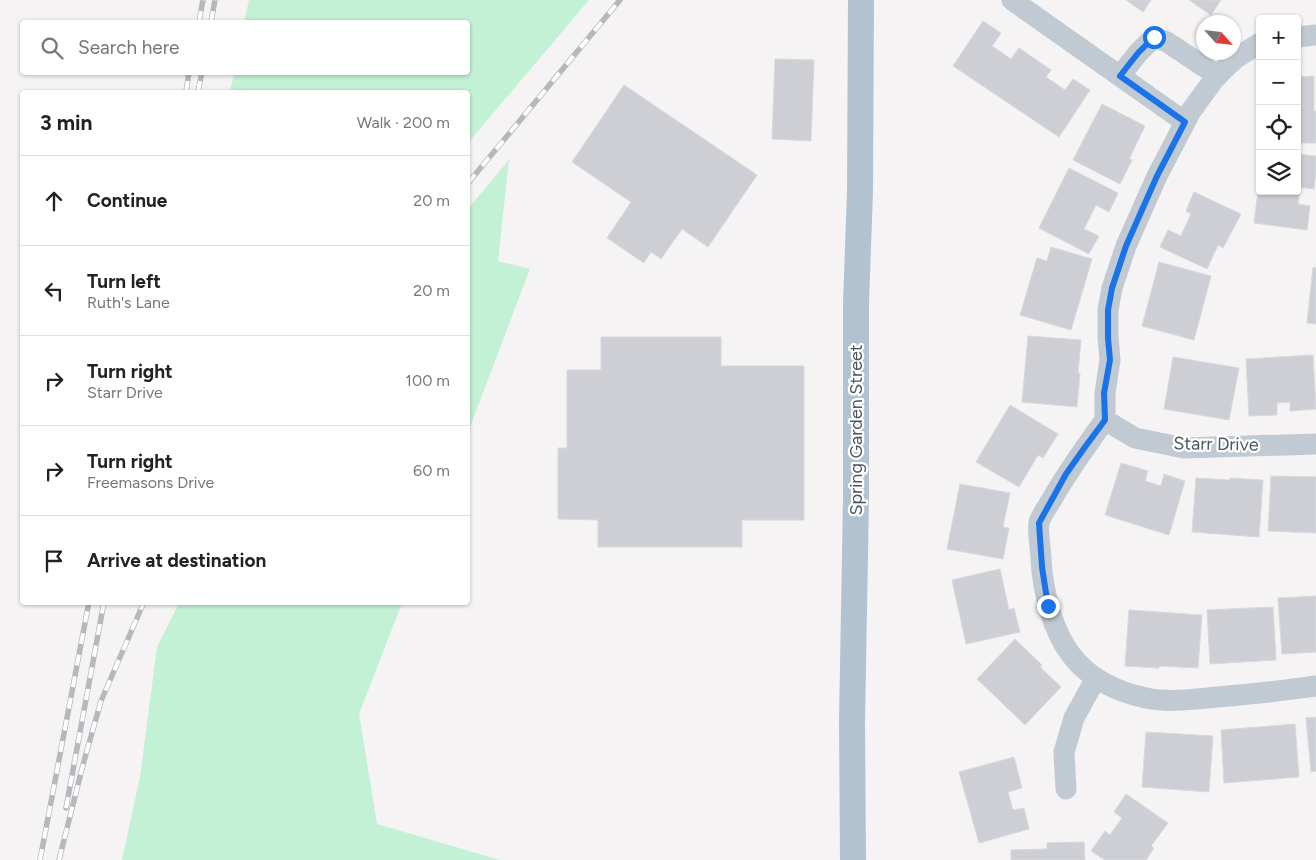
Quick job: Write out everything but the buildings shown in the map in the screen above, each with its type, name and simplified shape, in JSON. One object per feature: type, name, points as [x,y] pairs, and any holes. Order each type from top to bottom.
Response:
[{"type":"main road","name":"Spring Garden Street","points":[[853,860],[852,722],[861,0]]},
{"type":"street","points":[[1012,0],[1185,122]]},
{"type":"street","points":[[1301,37],[1316,35]]},
{"type":"street","points":[[1120,76],[1138,53],[1154,37],[1167,42],[1218,76]]},
{"type":"street","points":[[1256,46],[1236,58],[1218,76],[1191,111],[1153,185],[1126,246],[1112,288],[1108,310],[1110,360],[1104,393],[1105,420],[1066,474],[1039,523],[1042,567],[1048,606],[1056,629],[1067,649],[1073,658],[1096,678],[1118,690],[1148,698],[1183,700],[1316,686]]},
{"type":"street","name":"Starr Drive","points":[[1105,420],[1135,438],[1184,448],[1316,444]]},
{"type":"street","points":[[1066,789],[1064,752],[1074,718],[1096,678]]},
{"type":"green space","points":[[249,0],[589,0],[470,141],[470,90],[230,90],[234,75],[470,75],[470,20],[244,20]]},
{"type":"green space","points":[[509,160],[498,261],[530,269],[470,427],[470,207]]},
{"type":"green space","points":[[178,605],[401,605],[359,714],[377,824],[500,860],[122,860],[140,777],[157,647]]},
{"type":"railway","points":[[199,20],[203,0]]},
{"type":"railway","points":[[211,20],[215,0]]},
{"type":"railway","points":[[470,181],[620,0]]},
{"type":"railway","points":[[186,90],[189,75]]},
{"type":"railway","points":[[198,90],[201,75]]},
{"type":"railway","points":[[40,860],[88,605]]},
{"type":"railway","points":[[66,808],[103,605]]},
{"type":"railway","points":[[59,860],[101,701],[143,605]]},
{"type":"route","points":[[1048,606],[1042,567],[1039,523],[1066,474],[1105,420],[1104,393],[1110,360],[1108,310],[1112,288],[1126,246],[1157,176],[1185,122],[1120,76],[1138,53],[1154,37]]}]
